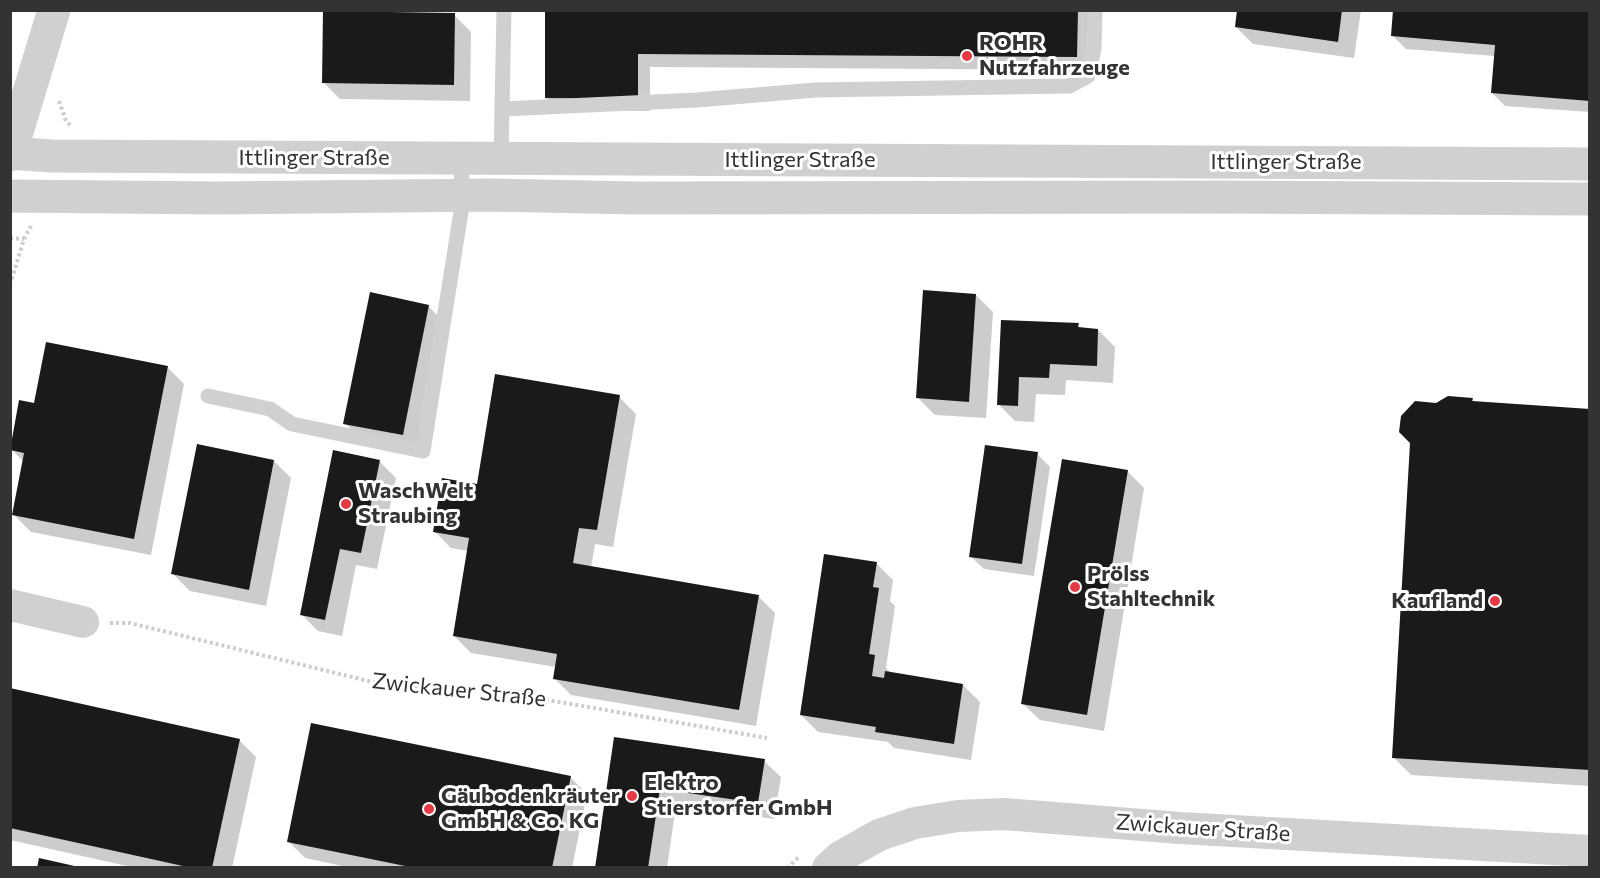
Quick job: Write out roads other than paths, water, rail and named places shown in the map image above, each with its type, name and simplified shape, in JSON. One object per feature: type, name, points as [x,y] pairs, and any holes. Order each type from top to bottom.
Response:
[{"type":"street","points":[[11,154],[54,10]]},
{"type":"street","name":"Ittlinger Straße","points":[[11,154],[1590,164]]},
{"type":"street","name":"Ittlinger Straße","points":[[10,196],[219,198],[462,195],[638,198],[1232,197],[1590,200]]},
{"type":"street","points":[[10,605],[83,622]]},
{"type":"street","name":"Zwickauer Straße","points":[[828,867],[840,857],[879,835],[915,823],[958,816],[1004,814],[1180,828],[1590,851]]},
{"type":"lane","points":[[501,158],[504,10]]},
{"type":"lane","points":[[502,109],[697,100],[816,90],[1069,86],[1088,76],[1094,49],[1095,10]]},
{"type":"lane","points":[[208,396],[270,409],[292,424],[423,451],[456,242],[462,195],[462,158]]},
{"type":"place","name":"ROHR Nutzfahrzeuge","points":[[967,56]]},
{"type":"place","name":"WaschWelt Straubing","points":[[346,504]]},
{"type":"place","name":"Prölss Stahltechnik","points":[[1075,587]]},
{"type":"place","name":"Kaufland","points":[[1495,601]]},
{"type":"place","name":"Elektro Stierstorfer GmbH","points":[[632,796]]},
{"type":"place","name":"Gäubodenkräuter GmbH & Co. KG","points":[[429,809]]}]
